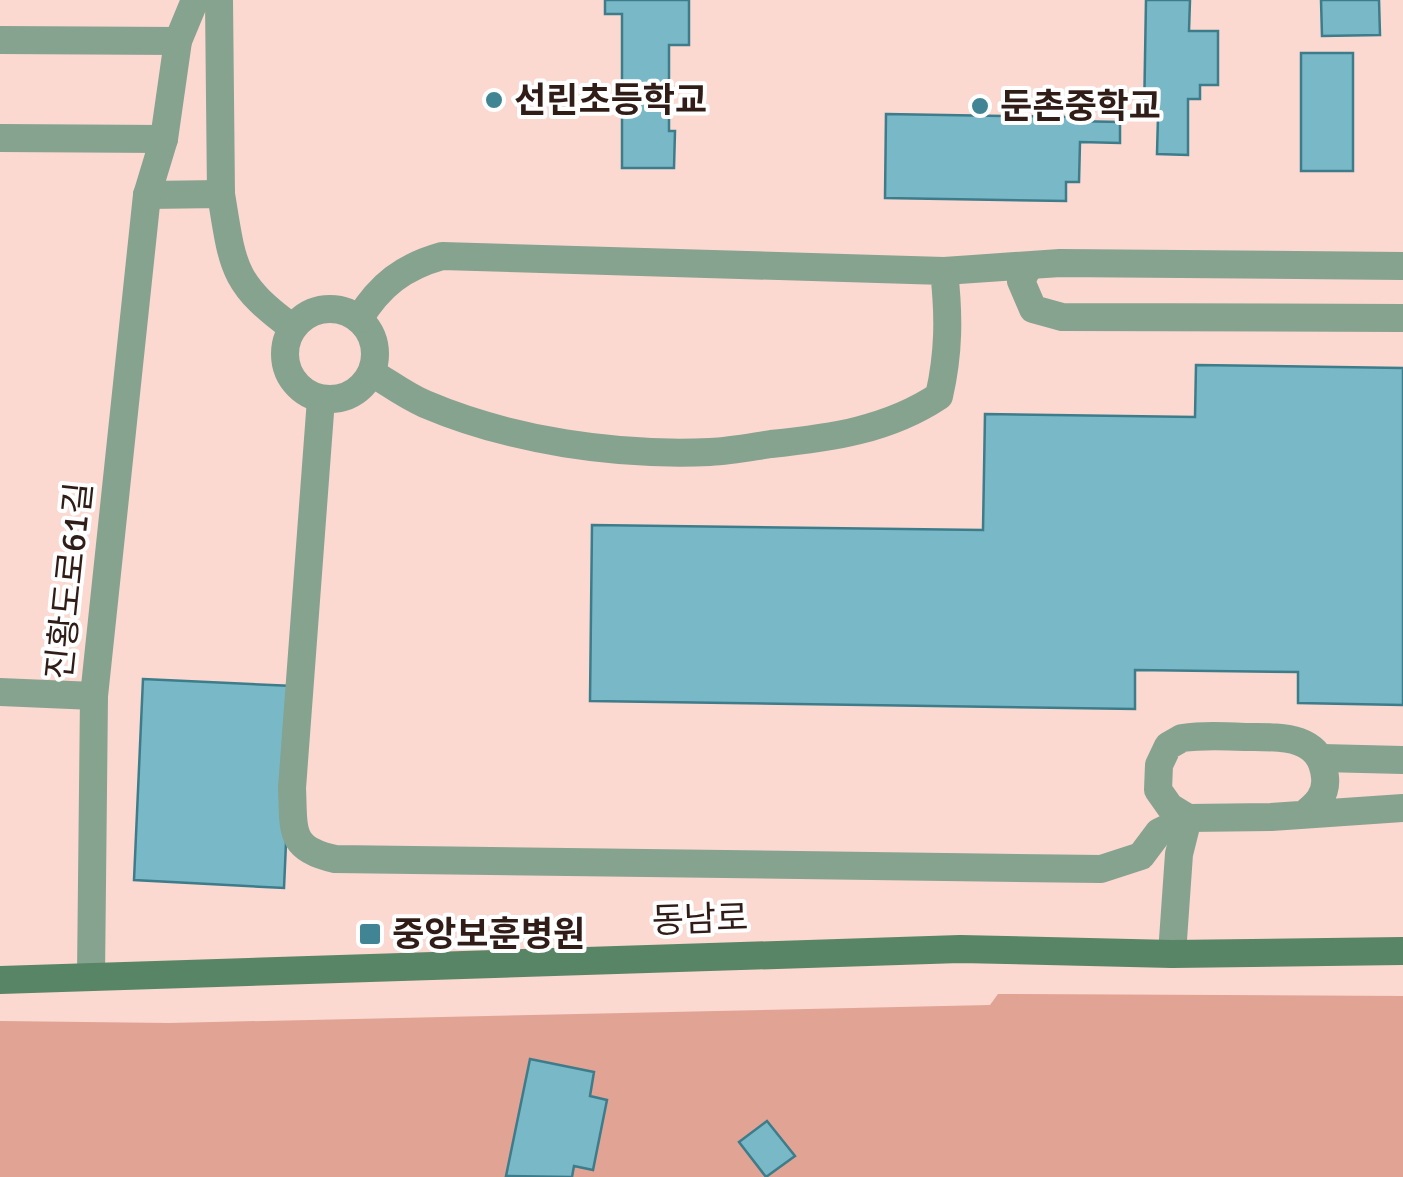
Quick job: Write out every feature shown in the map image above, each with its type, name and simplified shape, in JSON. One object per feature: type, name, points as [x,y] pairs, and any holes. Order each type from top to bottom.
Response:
[{"type":"main road","name":"동남로","points":[[0,980],[960,949],[1172,954],[1403,951]]},
{"type":"street","name":"진황도로61길","points":[[92,976],[94,696],[147,195],[164,139],[178,41],[196,0]]},
{"type":"street","points":[[219,0],[221,194],[230,248],[242,284],[293,328]]},
{"type":"street","points":[[0,40],[178,41]]},
{"type":"street","points":[[0,138],[164,139]]},
{"type":"street","points":[[147,195],[221,194]]},
{"type":"street","points":[[358,319],[374,295],[394,276],[419,262],[442,256],[944,271],[1060,263],[1403,266]]},
{"type":"street","points":[[1029,266],[1021,281],[1034,309],[1062,317],[1403,318]]},
{"type":"street","points":[[372,373],[423,403],[500,428],[565,442],[629,450],[711,452],[826,439],[872,428],[922,408],[938,396],[947,359],[949,314],[944,271]]},
{"type":"street","points":[[331,308],[358,319],[374,344],[372,373],[351,394],[337,400],[307,394],[288,371],[286,340],[293,328],[304,317],[331,308]]},
{"type":"street","points":[[322,399],[292,788],[298,839],[311,854],[335,859],[1101,869],[1140,856],[1160,832],[1188,818],[1403,808]]},
{"type":"street","points":[[0,692],[94,696]]},
{"type":"street","points":[[1188,818],[1170,807],[1158,790],[1159,764],[1168,746],[1182,738],[1290,738],[1310,746],[1322,758],[1326,781],[1324,795],[1303,815]]},
{"type":"street","points":[[1322,758],[1403,760]]},
{"type":"street","points":[[1172,954],[1179,854],[1188,818]]},
{"type":"shaded area","points":[[998,994],[1403,996],[1403,1177],[0,1177],[0,1021],[169,1023],[990,1005]]},
{"type":"building","points":[[605,0],[689,0],[689,45],[669,45],[669,131],[675,131],[674,168],[622,168],[622,14],[605,14]]},
{"type":"building","points":[[1146,0],[1190,0],[1189,31],[1218,31],[1218,85],[1200,85],[1200,99],[1188,99],[1188,155],[1157,154],[1158,117],[1144,117]]},
{"type":"building","points":[[1321,0],[1379,0],[1380,35],[1322,36]]},
{"type":"building","points":[[1301,53],[1353,53],[1353,171],[1301,171]]},
{"type":"building","points":[[886,114],[1072,117],[1072,121],[1120,122],[1120,143],[1080,142],[1079,182],[1066,182],[1066,201],[885,198]]},
{"type":"building","points":[[1196,365],[1403,368],[1403,705],[1298,703],[1298,672],[1135,670],[1135,709],[590,701],[592,525],[983,530],[985,414],[1195,417]]},
{"type":"building","points":[[143,679],[293,686],[284,888],[134,880]]},
{"type":"building","points":[[530,1059],[594,1072],[590,1096],[607,1100],[593,1170],[574,1166],[572,1177],[506,1176]]},
{"type":"building","points":[[767,1121],[795,1156],[766,1177],[739,1142]]},
{"type":"place","name":"선린초등학교","points":[[494,100]]},
{"type":"place","name":"둔촌중학교","points":[[980,106]]},
{"type":"place","name":"중앙보훈병원","points":[[370,934]]}]
